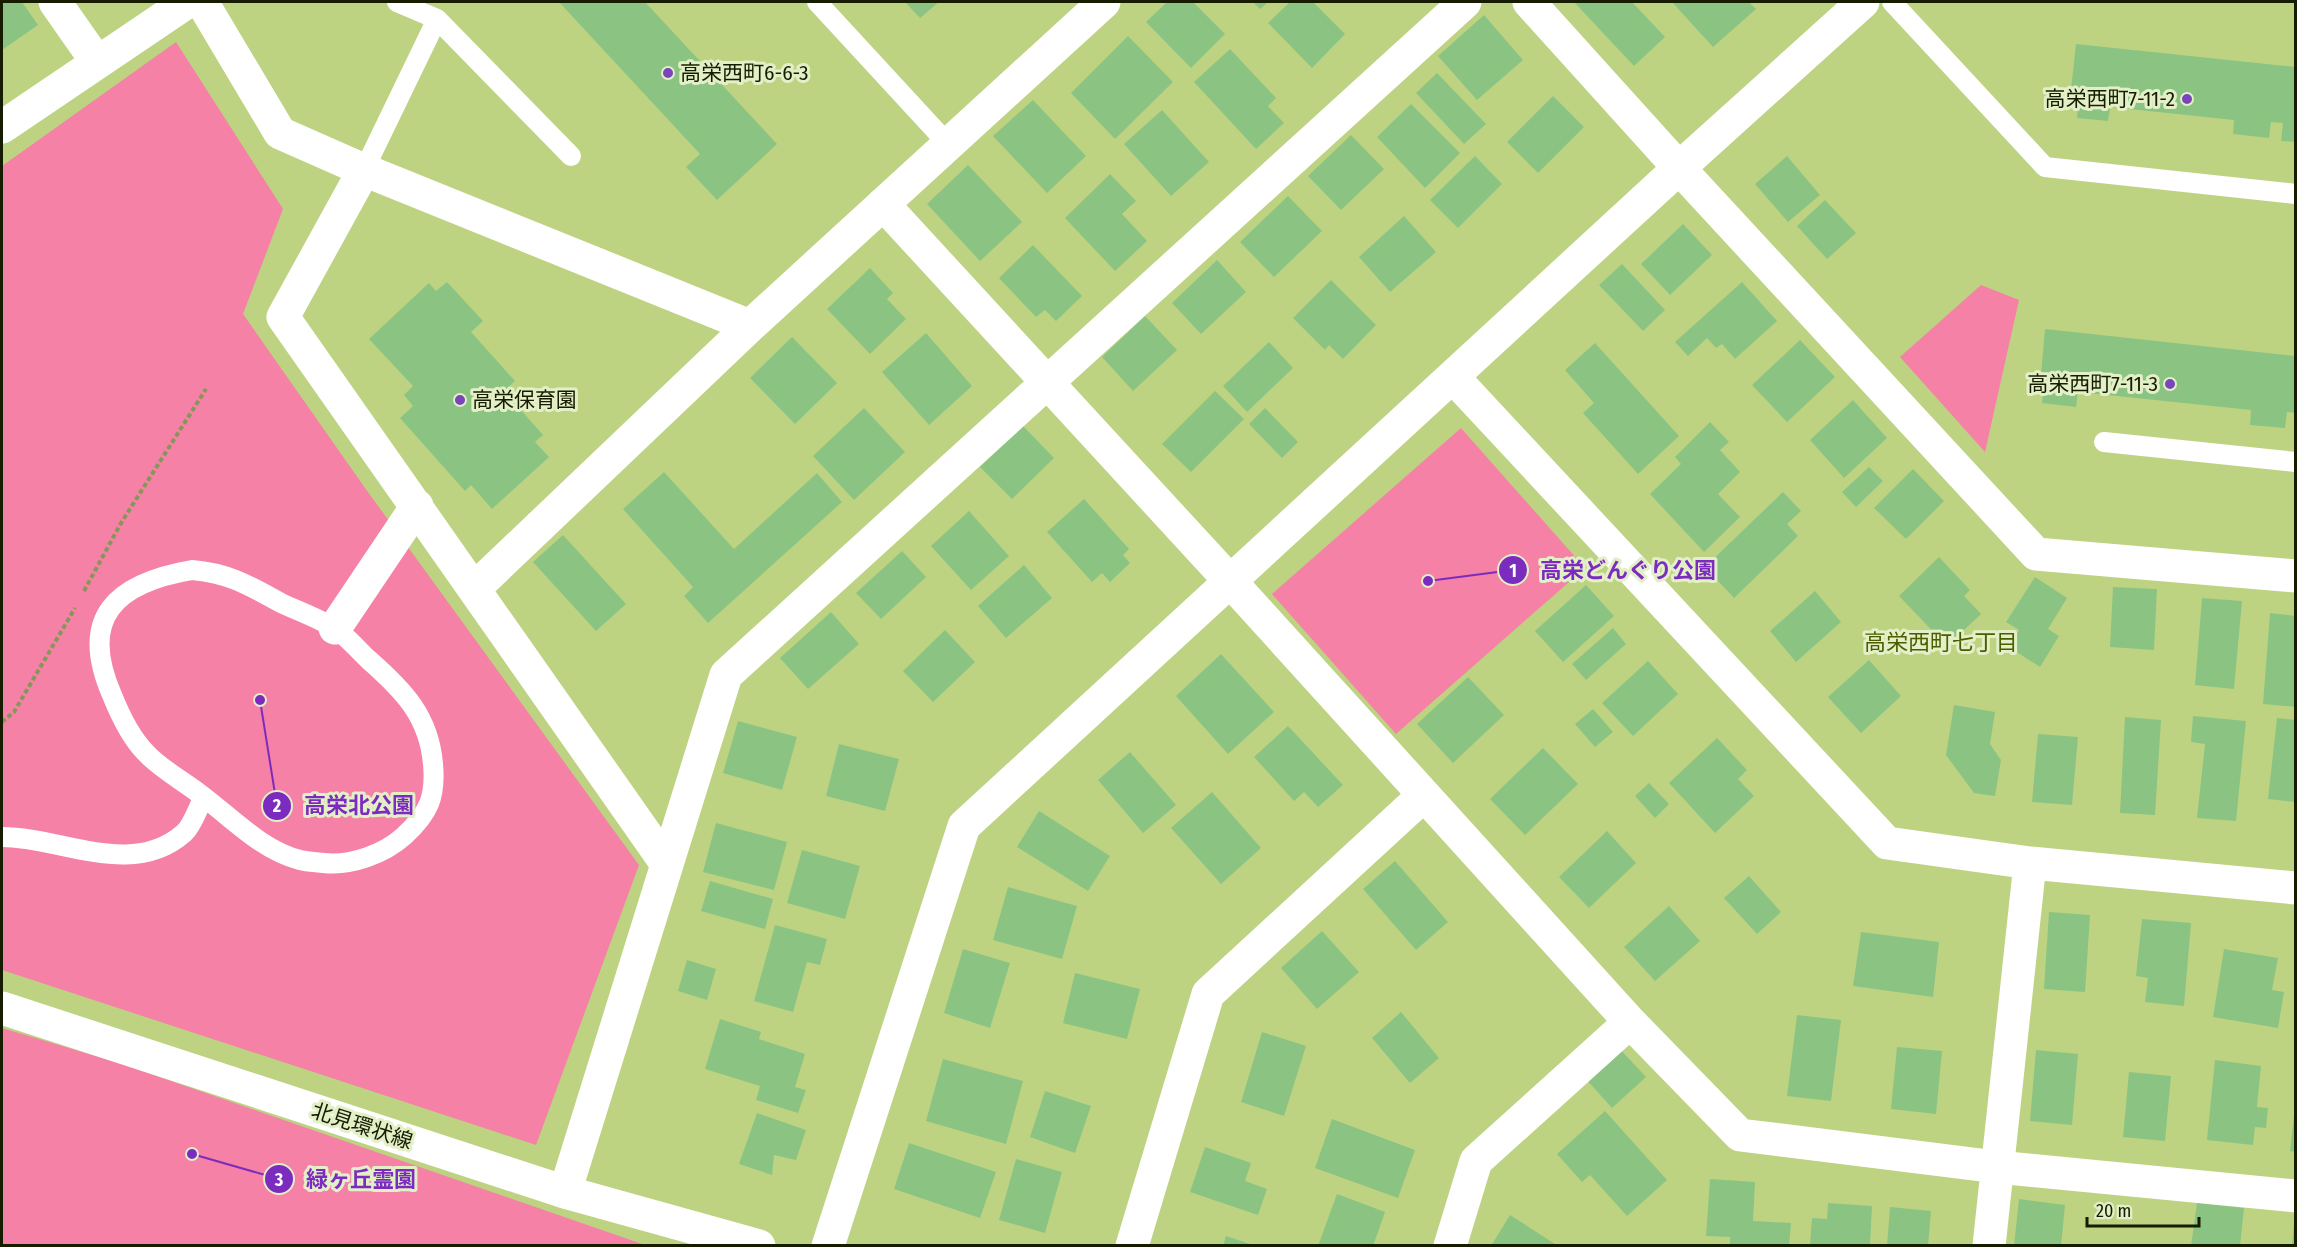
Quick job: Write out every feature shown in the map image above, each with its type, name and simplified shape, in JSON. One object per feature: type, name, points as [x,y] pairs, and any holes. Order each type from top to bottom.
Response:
[{"type":"street","points":[[55,2],[97,62]]},
{"type":"street","points":[[2,127],[187,2]]},
{"type":"street","points":[[202,2],[280,133],[364,170],[750,326]]},
{"type":"street","points":[[475,588],[750,326],[1104,2]]},
{"type":"street","points":[[565,1192],[726,675],[1046,381],[1465,2]]},
{"type":"street","points":[[1529,2],[1679,168],[2036,554],[2295,576]]},
{"type":"street","points":[[828,1245],[964,826],[1679,168],[1863,2]]},
{"type":"street","points":[[364,170],[283,317],[666,863]]},
{"type":"street","points":[[883,204],[1230,581],[1630,1022],[1740,1135],[1997,1167],[2295,1196]]},
{"type":"street","points":[[1453,377],[1887,843],[2030,863],[2295,888]]},
{"type":"street","points":[[335,628],[417,506]]},
{"type":"street","points":[[1132,1245],[1208,994],[1424,795]]},
{"type":"street","points":[[1989,1245],[2030,863]]},
{"type":"street","name":"北見環状線","points":[[2,1008],[565,1192],[759,1245]]},
{"type":"street","points":[[1450,1245],[1476,1161],[1630,1022]]},
{"type":"lane","points":[[397,2],[437,18],[572,156]]},
{"type":"lane","points":[[817,2],[948,144]]},
{"type":"lane","points":[[1893,2],[2045,167],[2295,194]]},
{"type":"lane","points":[[364,170],[437,18]]},
{"type":"lane","points":[[2104,442],[2295,462]]},
{"type":"lane","points":[[192,570],[235,578],[335,628],[393,680],[417,711],[428,731],[434,780],[432,797],[426,812],[398,841],[381,852],[356,861],[332,864],[300,860],[274,850],[146,753],[122,718],[107,683],[100,654],[99,630],[108,610],[144,583],[166,575],[192,570]]},
{"type":"lane","points":[[2,837],[118,855],[141,855],[166,845],[186,832],[204,796]]},
{"type":"path","points":[[82,594],[121,524],[206,389]]},
{"type":"path","points":[[2,722],[14,712],[77,604]]},
{"type":"shaded area","points":[[176,42],[283,209],[243,314],[365,488],[639,865],[536,1145],[2,970],[2,166]]},
{"type":"shaded area","points":[[1981,285],[2019,300],[1985,452],[1900,357]]},
{"type":"shaded area","points":[[1461,428],[1585,568],[1396,734],[1272,594]]},
{"type":"shaded area","points":[[2,1028],[119,1063],[645,1245],[2,1246]]},
{"type":"building","points":[[2,2],[22,2],[38,25],[2,50]]},
{"type":"building","name":"高栄西町6-6-3","points":[[559,2],[645,2],[777,144],[717,200],[686,167],[700,154]]},
{"type":"building","points":[[905,2],[939,2],[920,18]]},
{"type":"building","points":[[1167,2],[1193,2],[1225,34],[1191,68],[1146,22]]},
{"type":"building","points":[[1253,2],[1268,2],[1260,9]]},
{"type":"building","points":[[1290,2],[1313,2],[1345,34],[1312,68],[1268,23]]},
{"type":"building","points":[[1574,2],[1632,2],[1665,37],[1634,66]]},
{"type":"building","points":[[1672,2],[1749,2],[1756,9],[1713,47]]},
{"type":"building","points":[[1484,15],[1523,60],[1477,100],[1438,56]]},
{"type":"building","points":[[1128,36],[1173,82],[1115,139],[1071,93]]},
{"type":"building","name":"高栄西町7-11-2","points":[[2076,44],[2296,67],[2296,142],[2281,141],[2283,123],[2271,122],[2269,138],[2233,134],[2234,120],[2110,107],[2108,121],[2077,118],[2079,90],[2071,89]]},
{"type":"building","points":[[1230,49],[1276,98],[1268,106],[1284,123],[1256,149],[1194,82]]},
{"type":"building","points":[[1437,73],[1486,124],[1464,144],[1416,93]]},
{"type":"building","points":[[1553,96],[1584,127],[1538,173],[1507,142]]},
{"type":"building","points":[[1033,100],[1086,156],[1047,193],[993,136]]},
{"type":"building","points":[[1411,104],[1460,153],[1425,188],[1377,137]]},
{"type":"building","points":[[1162,110],[1209,162],[1171,196],[1124,144]]},
{"type":"building","points":[[1351,135],[1384,169],[1341,210],[1308,176]]},
{"type":"building","points":[[1475,156],[1502,184],[1458,228],[1430,200]]},
{"type":"building","points":[[1787,156],[1820,195],[1788,222],[1755,184]]},
{"type":"building","points":[[968,165],[1022,222],[980,261],[927,204]]},
{"type":"building","points":[[1110,174],[1136,201],[1122,214],[1147,241],[1115,271],[1065,218]]},
{"type":"building","points":[[1288,196],[1322,231],[1274,277],[1240,242]]},
{"type":"building","points":[[1825,200],[1856,233],[1827,259],[1797,226]]},
{"type":"building","points":[[1404,216],[1436,252],[1390,292],[1359,257]]},
{"type":"building","points":[[1683,224],[1712,255],[1670,295],[1641,264]]},
{"type":"building","points":[[1033,245],[1082,296],[1056,321],[1045,310],[1036,317],[999,278]]},
{"type":"building","points":[[1217,260],[1246,292],[1201,334],[1172,303]]},
{"type":"building","points":[[1622,264],[1665,310],[1643,331],[1599,285]]},
{"type":"building","points":[[870,268],[893,293],[887,299],[906,319],[870,354],[827,309]]},
{"type":"building","points":[[1331,280],[1376,325],[1343,359],[1329,345],[1325,350],[1293,318]]},
{"type":"building","name":"高栄保育園","points":[[447,282],[483,321],[471,332],[515,381],[504,391],[543,435],[535,442],[549,457],[492,509],[471,485],[465,491],[400,418],[413,406],[404,395],[413,386],[369,339],[429,283],[436,291]]},
{"type":"building","points":[[1742,282],[1777,321],[1735,359],[1722,344],[1716,348],[1707,338],[1688,356],[1675,342]]},
{"type":"building","points":[[1145,316],[1177,350],[1133,391],[1102,357]]},
{"type":"building","name":"高栄西町7-11-3","points":[[2045,329],[2296,356],[2296,413],[2287,412],[2285,428],[2250,425],[2251,410],[2078,392],[2076,407],[2042,403],[2045,376],[2041,375]]},
{"type":"building","points":[[926,333],[972,386],[929,425],[882,372]]},
{"type":"building","points":[[792,337],[837,383],[795,424],[750,378]]},
{"type":"building","points":[[1800,340],[1835,377],[1787,422],[1752,385]]},
{"type":"building","points":[[1269,342],[1293,368],[1247,412],[1223,386]]},
{"type":"building","points":[[1595,343],[1679,436],[1638,474],[1583,413],[1594,403],[1565,370]]},
{"type":"building","points":[[1215,391],[1244,419],[1191,472],[1162,444]]},
{"type":"building","points":[[1853,400],[1887,438],[1844,478],[1810,440]]},
{"type":"building","points":[[864,408],[905,452],[854,500],[813,456]]},
{"type":"building","points":[[1265,408],[1298,442],[1282,458],[1249,424]]},
{"type":"building","points":[[1710,422],[1729,442],[1720,450],[1740,472],[1718,494],[1740,517],[1704,552],[1650,494],[1681,464],[1675,457]]},
{"type":"building","points":[[1023,426],[1054,458],[1012,499],[980,467]]},
{"type":"building","points":[[1869,467],[1883,481],[1856,507],[1842,492]]},
{"type":"building","points":[[1913,469],[1944,501],[1906,539],[1874,508]]},
{"type":"building","points":[[664,472],[734,549],[817,473],[842,502],[708,623],[684,596],[693,587],[623,509]]},
{"type":"building","points":[[1783,492],[1801,511],[1787,524],[1798,536],[1734,598],[1705,567]]},
{"type":"building","points":[[1084,499],[1129,549],[1123,555],[1130,563],[1110,582],[1102,573],[1092,582],[1047,532]]},
{"type":"building","points":[[969,511],[1009,556],[971,590],[931,546]]},
{"type":"building","points":[[563,535],[626,604],[596,631],[533,562]]},
{"type":"building","points":[[902,551],[926,577],[881,619],[856,593]]},
{"type":"building","points":[[1939,557],[1970,590],[1964,596],[1981,614],[1947,646],[1899,596]]},
{"type":"building","points":[[1024,565],[1052,598],[1006,638],[978,606]]},
{"type":"building","points":[[2035,577],[2067,598],[2048,629],[2059,636],[2040,667],[2009,647],[2019,630],[2006,622]]},
{"type":"building","points":[[1586,585],[1614,616],[1563,662],[1535,631]]},
{"type":"building","points":[[2113,587],[2157,589],[2154,650],[2110,647]]},
{"type":"building","points":[[1815,591],[1841,622],[1796,662],[1770,631]]},
{"type":"building","points":[[2202,598],[2242,601],[2234,689],[2195,685]]},
{"type":"building","points":[[831,612],[859,644],[808,689],[780,658]]},
{"type":"building","points":[[2270,613],[2296,616],[2296,707],[2263,704]]},
{"type":"building","points":[[1613,628],[1626,644],[1586,680],[1572,664]]},
{"type":"building","points":[[945,630],[975,662],[933,702],[903,671]]},
{"type":"building","points":[[1221,654],[1274,712],[1228,754],[1176,696]]},
{"type":"building","points":[[1869,660],[1901,696],[1861,733],[1828,697]]},
{"type":"building","points":[[1648,661],[1678,694],[1633,736],[1602,703]]},
{"type":"building","points":[[1468,677],[1504,715],[1453,763],[1417,724]]},
{"type":"building","points":[[1954,705],[1995,712],[1990,744],[2001,760],[1995,796],[1974,793],[1946,755]]},
{"type":"building","points":[[1593,709],[1613,732],[1595,747],[1575,724]]},
{"type":"building","points":[[2193,716],[2246,721],[2236,821],[2197,818],[2205,744],[2191,742]]},
{"type":"building","points":[[2125,717],[2161,720],[2155,815],[2120,813]]},
{"type":"building","points":[[2277,718],[2296,720],[2295,802],[2268,799]]},
{"type":"building","points":[[738,721],[797,737],[782,790],[723,773]]},
{"type":"building","points":[[1288,726],[1343,785],[1318,807],[1304,792],[1294,801],[1254,757]]},
{"type":"building","points":[[2038,734],[2078,737],[2072,805],[2032,802]]},
{"type":"building","points":[[1717,738],[1747,770],[1738,779],[1754,796],[1715,833],[1669,783]]},
{"type":"building","points":[[839,744],[899,759],[885,811],[826,796]]},
{"type":"building","points":[[1543,748],[1578,784],[1525,835],[1490,799]]},
{"type":"building","points":[[1130,752],[1176,805],[1143,833],[1098,780]]},
{"type":"building","points":[[1649,783],[1669,804],[1655,818],[1635,796]]},
{"type":"building","points":[[1212,792],[1261,848],[1221,884],[1171,828]]},
{"type":"building","points":[[1039,811],[1110,856],[1088,891],[1017,847]]},
{"type":"building","points":[[716,823],[787,842],[774,890],[703,872]]},
{"type":"building","points":[[1607,831],[1636,863],[1589,908],[1559,877]]},
{"type":"building","points":[[802,850],[860,866],[845,919],[787,903]]},
{"type":"building","points":[[1395,861],[1448,922],[1416,950],[1363,889]]},
{"type":"building","points":[[1749,876],[1781,912],[1757,934],[1724,898]]},
{"type":"building","points":[[710,881],[773,899],[765,929],[701,911]]},
{"type":"building","points":[[1008,887],[1077,906],[1062,959],[993,940]]},
{"type":"building","points":[[1669,906],[1700,941],[1655,981],[1624,947]]},
{"type":"building","points":[[2049,912],[2090,915],[2085,992],[2044,989]]},
{"type":"building","points":[[2142,919],[2191,923],[2184,1006],[2145,1002],[2148,978],[2136,976]]},
{"type":"building","points":[[775,925],[827,939],[820,965],[807,962],[793,1012],[754,1001]]},
{"type":"building","points":[[1322,931],[1359,972],[1317,1009],[1281,968]]},
{"type":"building","points":[[1861,932],[1939,942],[1933,997],[1853,986]]},
{"type":"building","points":[[963,949],[1010,963],[990,1028],[944,1013]]},
{"type":"building","points":[[2224,949],[2278,958],[2272,990],[2284,992],[2278,1028],[2213,1017]]},
{"type":"building","points":[[687,960],[716,969],[707,1000],[678,991]]},
{"type":"building","points":[[1075,973],[1140,989],[1127,1039],[1063,1023]]},
{"type":"building","points":[[1401,1012],[1439,1058],[1410,1083],[1372,1038]]},
{"type":"building","points":[[1797,1015],[1841,1020],[1831,1101],[1787,1096]]},
{"type":"building","points":[[720,1019],[761,1032],[759,1039],[805,1054],[795,1087],[806,1090],[798,1113],[756,1100],[760,1086],[705,1069]]},
{"type":"building","points":[[1262,1032],[1306,1046],[1284,1116],[1241,1102]]},
{"type":"building","points":[[1618,1047],[1646,1077],[1612,1108],[1584,1077]]},
{"type":"building","points":[[1897,1047],[1942,1051],[1936,1114],[1891,1109]]},
{"type":"building","points":[[2036,1050],[2078,1054],[2072,1125],[2030,1121]]},
{"type":"building","points":[[943,1059],[1023,1081],[1006,1144],[926,1121]]},
{"type":"building","points":[[2215,1060],[2261,1066],[2257,1107],[2268,1108],[2266,1128],[2255,1127],[2253,1145],[2207,1140]]},
{"type":"building","points":[[2129,1072],[2171,1076],[2165,1141],[2123,1137]]},
{"type":"building","points":[[1045,1091],[1091,1106],[1075,1153],[1030,1137]]},
{"type":"building","points":[[1605,1111],[1667,1180],[1627,1216],[1590,1175],[1582,1182],[1557,1154]]},
{"type":"building","points":[[757,1113],[806,1130],[796,1160],[774,1155],[772,1175],[739,1164]]},
{"type":"building","points":[[2294,1116],[2296,1116],[2296,1152],[2290,1151]]},
{"type":"building","points":[[1332,1119],[1415,1150],[1398,1198],[1315,1168]]},
{"type":"building","points":[[909,1143],[996,1172],[980,1218],[894,1189]]},
{"type":"building","points":[[1205,1147],[1251,1163],[1245,1181],[1267,1189],[1258,1215],[1190,1192]]},
{"type":"building","points":[[1016,1159],[1062,1172],[1045,1233],[999,1220]]},
{"type":"building","points":[[1710,1179],[1755,1182],[1753,1221],[1791,1223],[1789,1246],[1730,1246],[1730,1237],[1706,1236]]},
{"type":"building","points":[[1337,1194],[1385,1212],[1373,1246],[1318,1246]]},
{"type":"building","points":[[2019,1199],[2065,1205],[2061,1246],[2014,1246]]},
{"type":"building","points":[[1828,1203],[1872,1206],[1870,1246],[1810,1246],[1812,1218],[1827,1219]]},
{"type":"building","points":[[2197,1203],[2244,1208],[2240,1246],[2191,1246]]},
{"type":"building","points":[[1890,1207],[1931,1211],[1928,1246],[1887,1246]]},
{"type":"building","points":[[1510,1215],[1558,1246],[1491,1246]]},
{"type":"building","points":[[2294,1222],[2296,1246],[2292,1246]]},
{"type":"building","points":[[1226,1236],[1253,1245],[1253,1246],[1223,1246]]},
{"type":"place","name":"高栄西町6-6-3","points":[[668,73]]},
{"type":"place","name":"高栄西町7-11-2","points":[[2187,99]]},
{"type":"place","name":"高栄西町7-11-3","points":[[2170,384]]},
{"type":"place","name":"高栄保育園","points":[[460,400]]},
{"type":"place","name":"高栄どんぐり公園","points":[[1428,581]]},
{"type":"place","name":"高栄北公園","points":[[260,700]]},
{"type":"place","name":"緑ヶ丘霊園","points":[[192,1154]]},
{"type":"district","name":"高栄西町七丁目","points":[[1941,642]]}]
